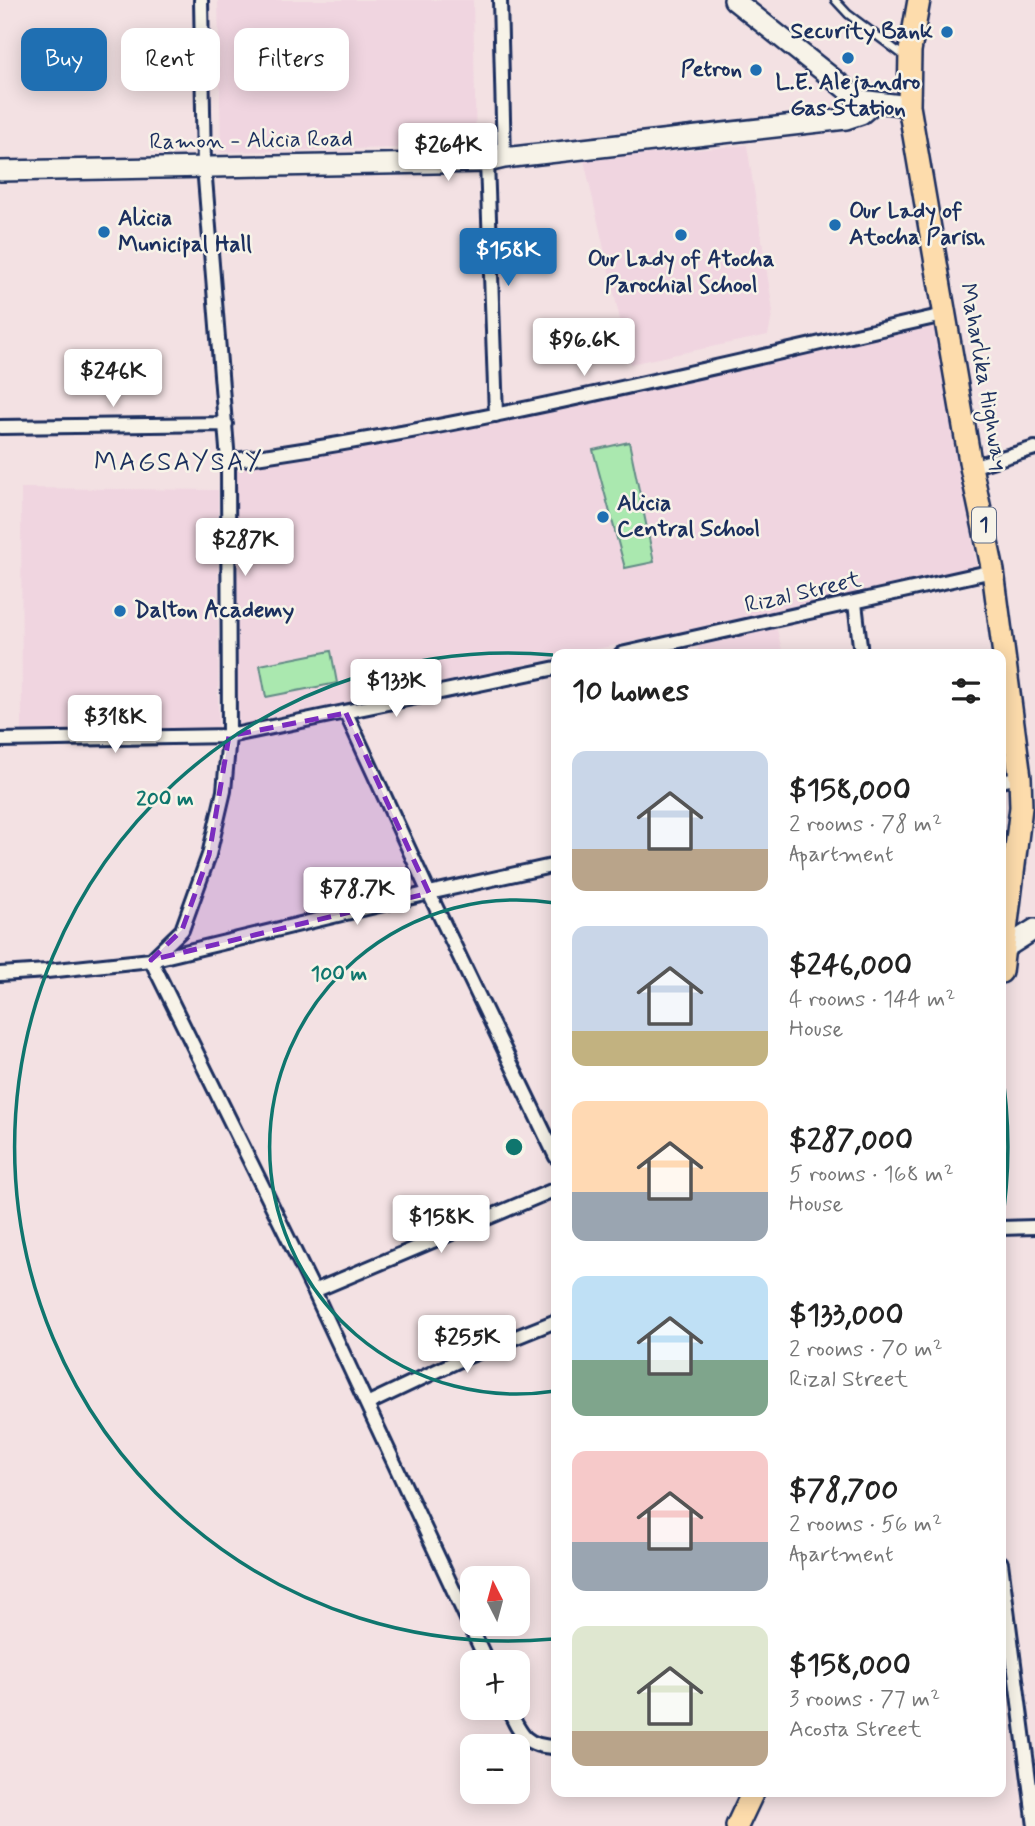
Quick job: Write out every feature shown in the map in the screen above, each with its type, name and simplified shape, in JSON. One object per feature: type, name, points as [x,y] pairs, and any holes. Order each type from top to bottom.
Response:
[{"type":"main road","points":[[734,0],[860,100],[909,106]]},
{"type":"main road","name":"Maharlika Highway","points":[[919,0],[909,60],[909,106],[971,467],[993,570],[1000,649]]},
{"type":"main road","name":"Ramon - Alicia Road","points":[[0,171],[496,160],[846,119],[861,114],[874,103]]},
{"type":"main road","name":"Maharlika Highway","points":[[1006,721],[1011,779],[1028,812],[1006,942]]},
{"type":"main road","points":[[1006,947],[1035,929]]},
{"type":"main road","points":[[737,1826],[751,1797]]},
{"type":"street","points":[[151,960],[182,930],[209,855],[224,791],[229,736],[228,461],[204,166],[201,0]]},
{"type":"street","points":[[496,415],[496,160],[500,0]]},
{"type":"street","points":[[228,461],[306,450],[496,415],[944,315]]},
{"type":"street","points":[[0,427],[226,424]]},
{"type":"street","points":[[971,467],[1035,448]]},
{"type":"street","name":"Rizal Street","points":[[645,649],[993,570]]},
{"type":"street","points":[[855,603],[860,649]]},
{"type":"street","points":[[683,641],[685,649]]},
{"type":"street","points":[[0,740],[229,736],[551,669]]},
{"type":"street","points":[[346,713],[551,1147]]},
{"type":"street","points":[[0,974],[151,960],[551,866]]},
{"type":"street","points":[[151,960],[314,1291],[481,1650]]},
{"type":"street","points":[[314,1291],[551,1191]]},
{"type":"street","points":[[1006,1228],[1035,1227]]},
{"type":"street","points":[[367,1404],[464,1358],[551,1323]]},
{"type":"street","points":[[1006,1602],[1035,1826]]},
{"type":"street","points":[[514,1720],[528,1741],[535,1745],[551,1747]]},
{"type":"lane","points":[[835,0],[848,14],[909,60]]},
{"type":"highlighted area","points":[[346,713],[429,893],[151,960],[182,930],[209,855],[229,736]]},
{"type":"shaded area","points":[[218,0],[473,0],[476,146],[221,152]]},
{"type":"shaded area","name":"Our Lady of Atocha Parochial School","points":[[747,145],[773,311],[768,335],[630,364],[584,160]]},
{"type":"shaded area","name":"Alicia Central School","points":[[939,323],[977,568],[597,649],[551,649],[551,659],[235,727],[237,466]]},
{"type":"shaded area","name":"Dalton Academy","points":[[21,488],[218,490],[218,731],[22,734]]},
{"type":"shaded area","points":[[775,622],[782,649],[698,649],[697,645]]},
{"type":"green space","points":[[629,442],[654,562],[625,568],[593,450]]},
{"type":"green space","points":[[331,651],[337,683],[266,697],[260,665]]},
{"type":"place","name":"Security Bank","points":[[947,32]]},
{"type":"place","name":"L.E. Alejandro Gas Station","points":[[848,58]]},
{"type":"place","name":"Petron","points":[[756,70]]},
{"type":"place","name":"Our Lady of Atocha Parish","points":[[835,225]]},
{"type":"place","name":"Alicia Municipal Hall","points":[[104,232]]},
{"type":"place","name":"Our Lady of Atocha Parochial School","points":[[681,235]]},
{"type":"place","name":"Alicia Central School","points":[[603,517]]},
{"type":"place","name":"Dalton Academy","points":[[120,611]]},
{"type":"district","name":"MAGSAYSAY","points":[[179,463]]}]
